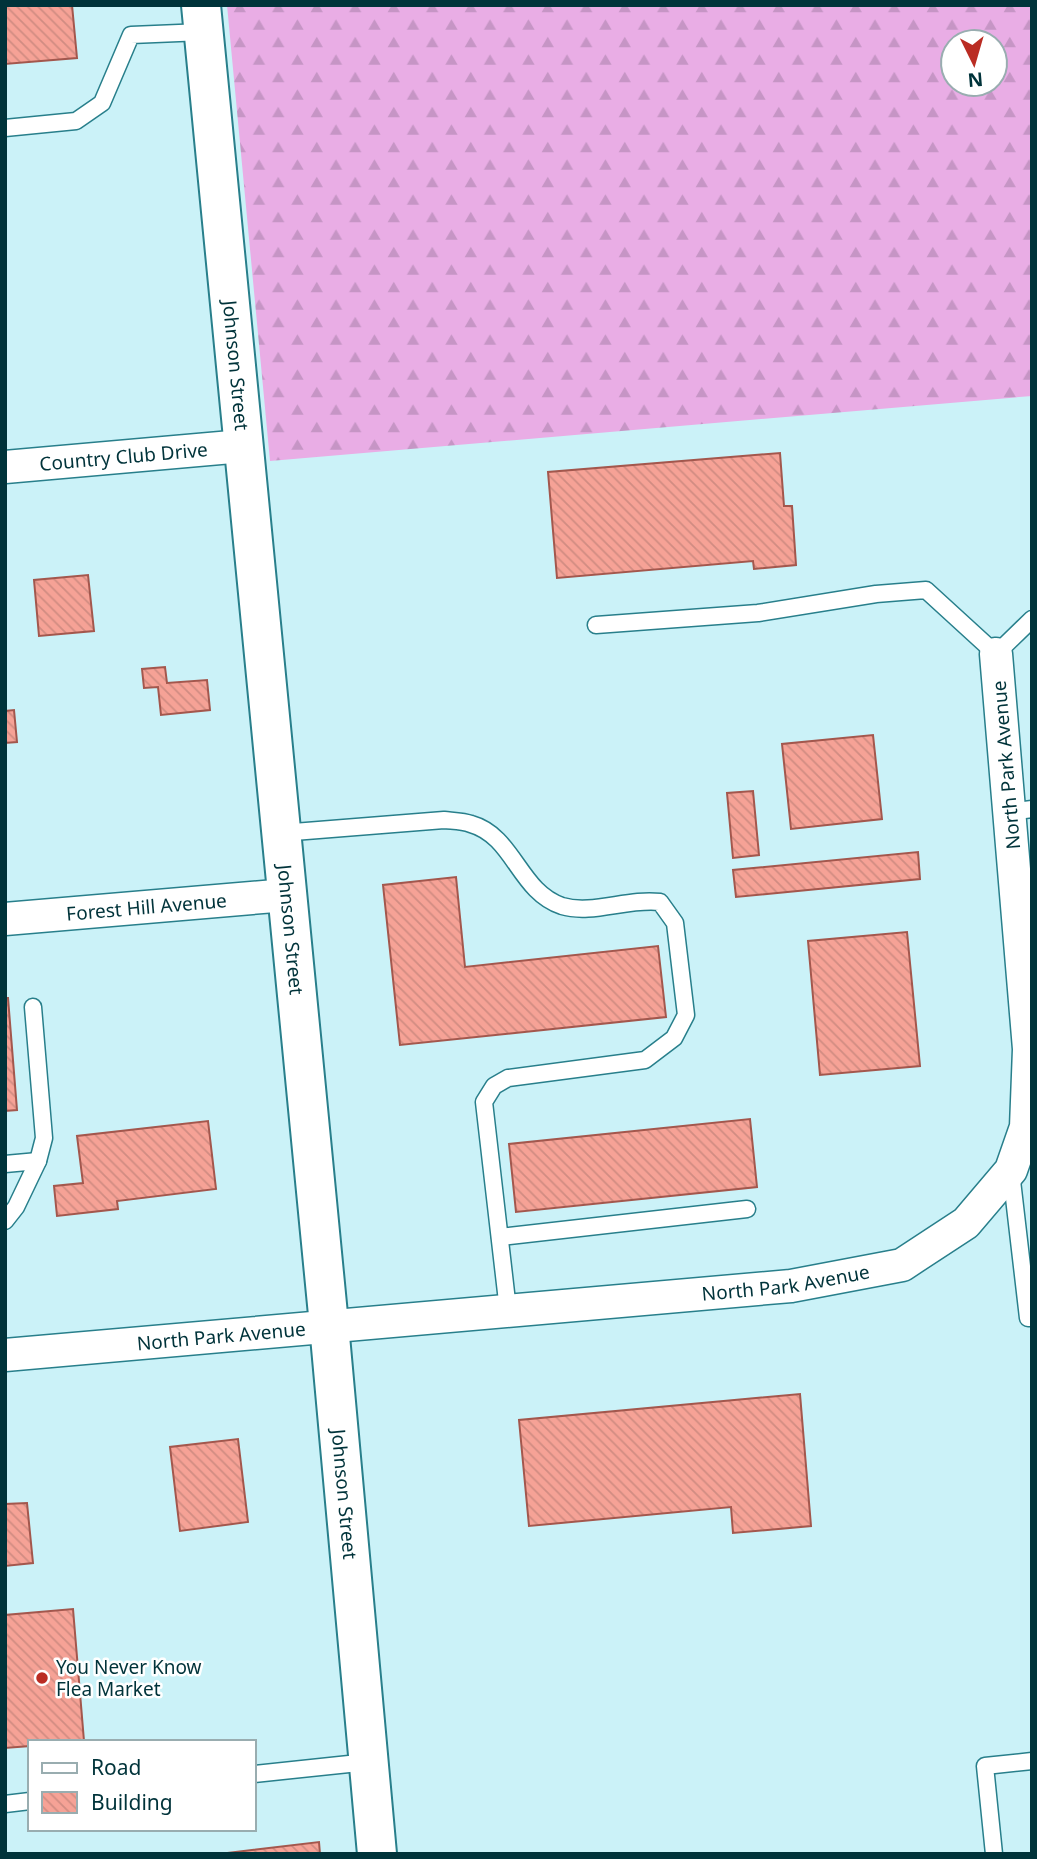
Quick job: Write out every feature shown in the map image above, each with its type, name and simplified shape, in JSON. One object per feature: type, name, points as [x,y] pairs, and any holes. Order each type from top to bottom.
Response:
[{"type":"street","name":"Johnson Street","points":[[202,19],[329,1325],[376,1854]]},
{"type":"street","name":"Country Club Drive","points":[[5,467],[243,446]]},
{"type":"street","name":"North Park Avenue","points":[[5,1355],[791,1286],[902,1265],[966,1223],[1011,1170],[1026,1126],[1029,1049],[1021,811],[996,654]]},
{"type":"street","name":"Forest Hill Avenue","points":[[5,919],[287,895]]},
{"type":"lane","points":[[5,128],[76,121],[102,103],[131,35],[202,19]]},
{"type":"lane","points":[[596,625],[758,613],[876,594],[926,590],[996,654],[1032,619]]},
{"type":"lane","points":[[281,833],[444,820],[471,823],[499,840],[535,890],[562,906],[579,908],[646,900],[660,902],[672,915],[686,1015],[674,1038],[645,1060],[508,1078],[494,1086],[484,1102],[508,1310]]},
{"type":"lane","points":[[5,1221],[16,1207],[38,1161],[44,1138],[33,1007]]},
{"type":"lane","points":[[5,1164],[38,1161]]},
{"type":"lane","points":[[1011,1170],[1028,1318],[1032,1318]]},
{"type":"lane","points":[[500,1237],[747,1209]]},
{"type":"lane","points":[[994,1854],[985,1766],[1032,1761]]},
{"type":"lane","points":[[256,1774],[368,1762]]},
{"type":"lane","points":[[5,1804],[28,1801]]},
{"type":"green space","points":[[227,5],[1032,5],[1032,396],[270,461]]},
{"type":"building","points":[[5,5],[72,5],[77,58],[5,64]]},
{"type":"building","points":[[780,453],[784,506],[792,506],[796,565],[754,569],[753,561],[557,578],[548,472]]},
{"type":"building","points":[[88,575],[94,631],[39,636],[34,580]]},
{"type":"building","points":[[165,667],[167,683],[207,680],[210,710],[161,715],[158,687],[144,688],[142,669]]},
{"type":"building","points":[[14,710],[17,742],[5,743],[5,711]]},
{"type":"building","points":[[873,735],[882,819],[791,829],[782,744]]},
{"type":"building","points":[[753,791],[759,855],[733,858],[727,793]]},
{"type":"building","points":[[918,852],[920,879],[736,897],[733,870]]},
{"type":"building","points":[[456,877],[465,967],[658,946],[666,1017],[400,1045],[383,885]]},
{"type":"building","points":[[907,932],[920,1066],[820,1075],[808,941]]},
{"type":"building","points":[[5,998],[8,998],[17,1110],[5,1111]]},
{"type":"building","points":[[750,1119],[757,1187],[516,1212],[509,1144]]},
{"type":"building","points":[[208,1121],[216,1189],[117,1201],[118,1209],[57,1216],[54,1186],[83,1183],[77,1136]]},
{"type":"building","points":[[800,1394],[811,1526],[733,1533],[731,1507],[529,1526],[519,1420]]},
{"type":"building","points":[[238,1439],[248,1522],[180,1531],[170,1447]]},
{"type":"building","points":[[27,1503],[33,1563],[5,1566],[5,1504]]},
{"type":"building","name":"You Never Know Flea Market","points":[[73,1609],[84,1740],[28,1740],[28,1746],[5,1748],[5,1615]]},
{"type":"building","points":[[319,1842],[320,1854],[219,1854]]},
{"type":"place","name":"You Never Know Flea Market","points":[[42,1678]]}]
